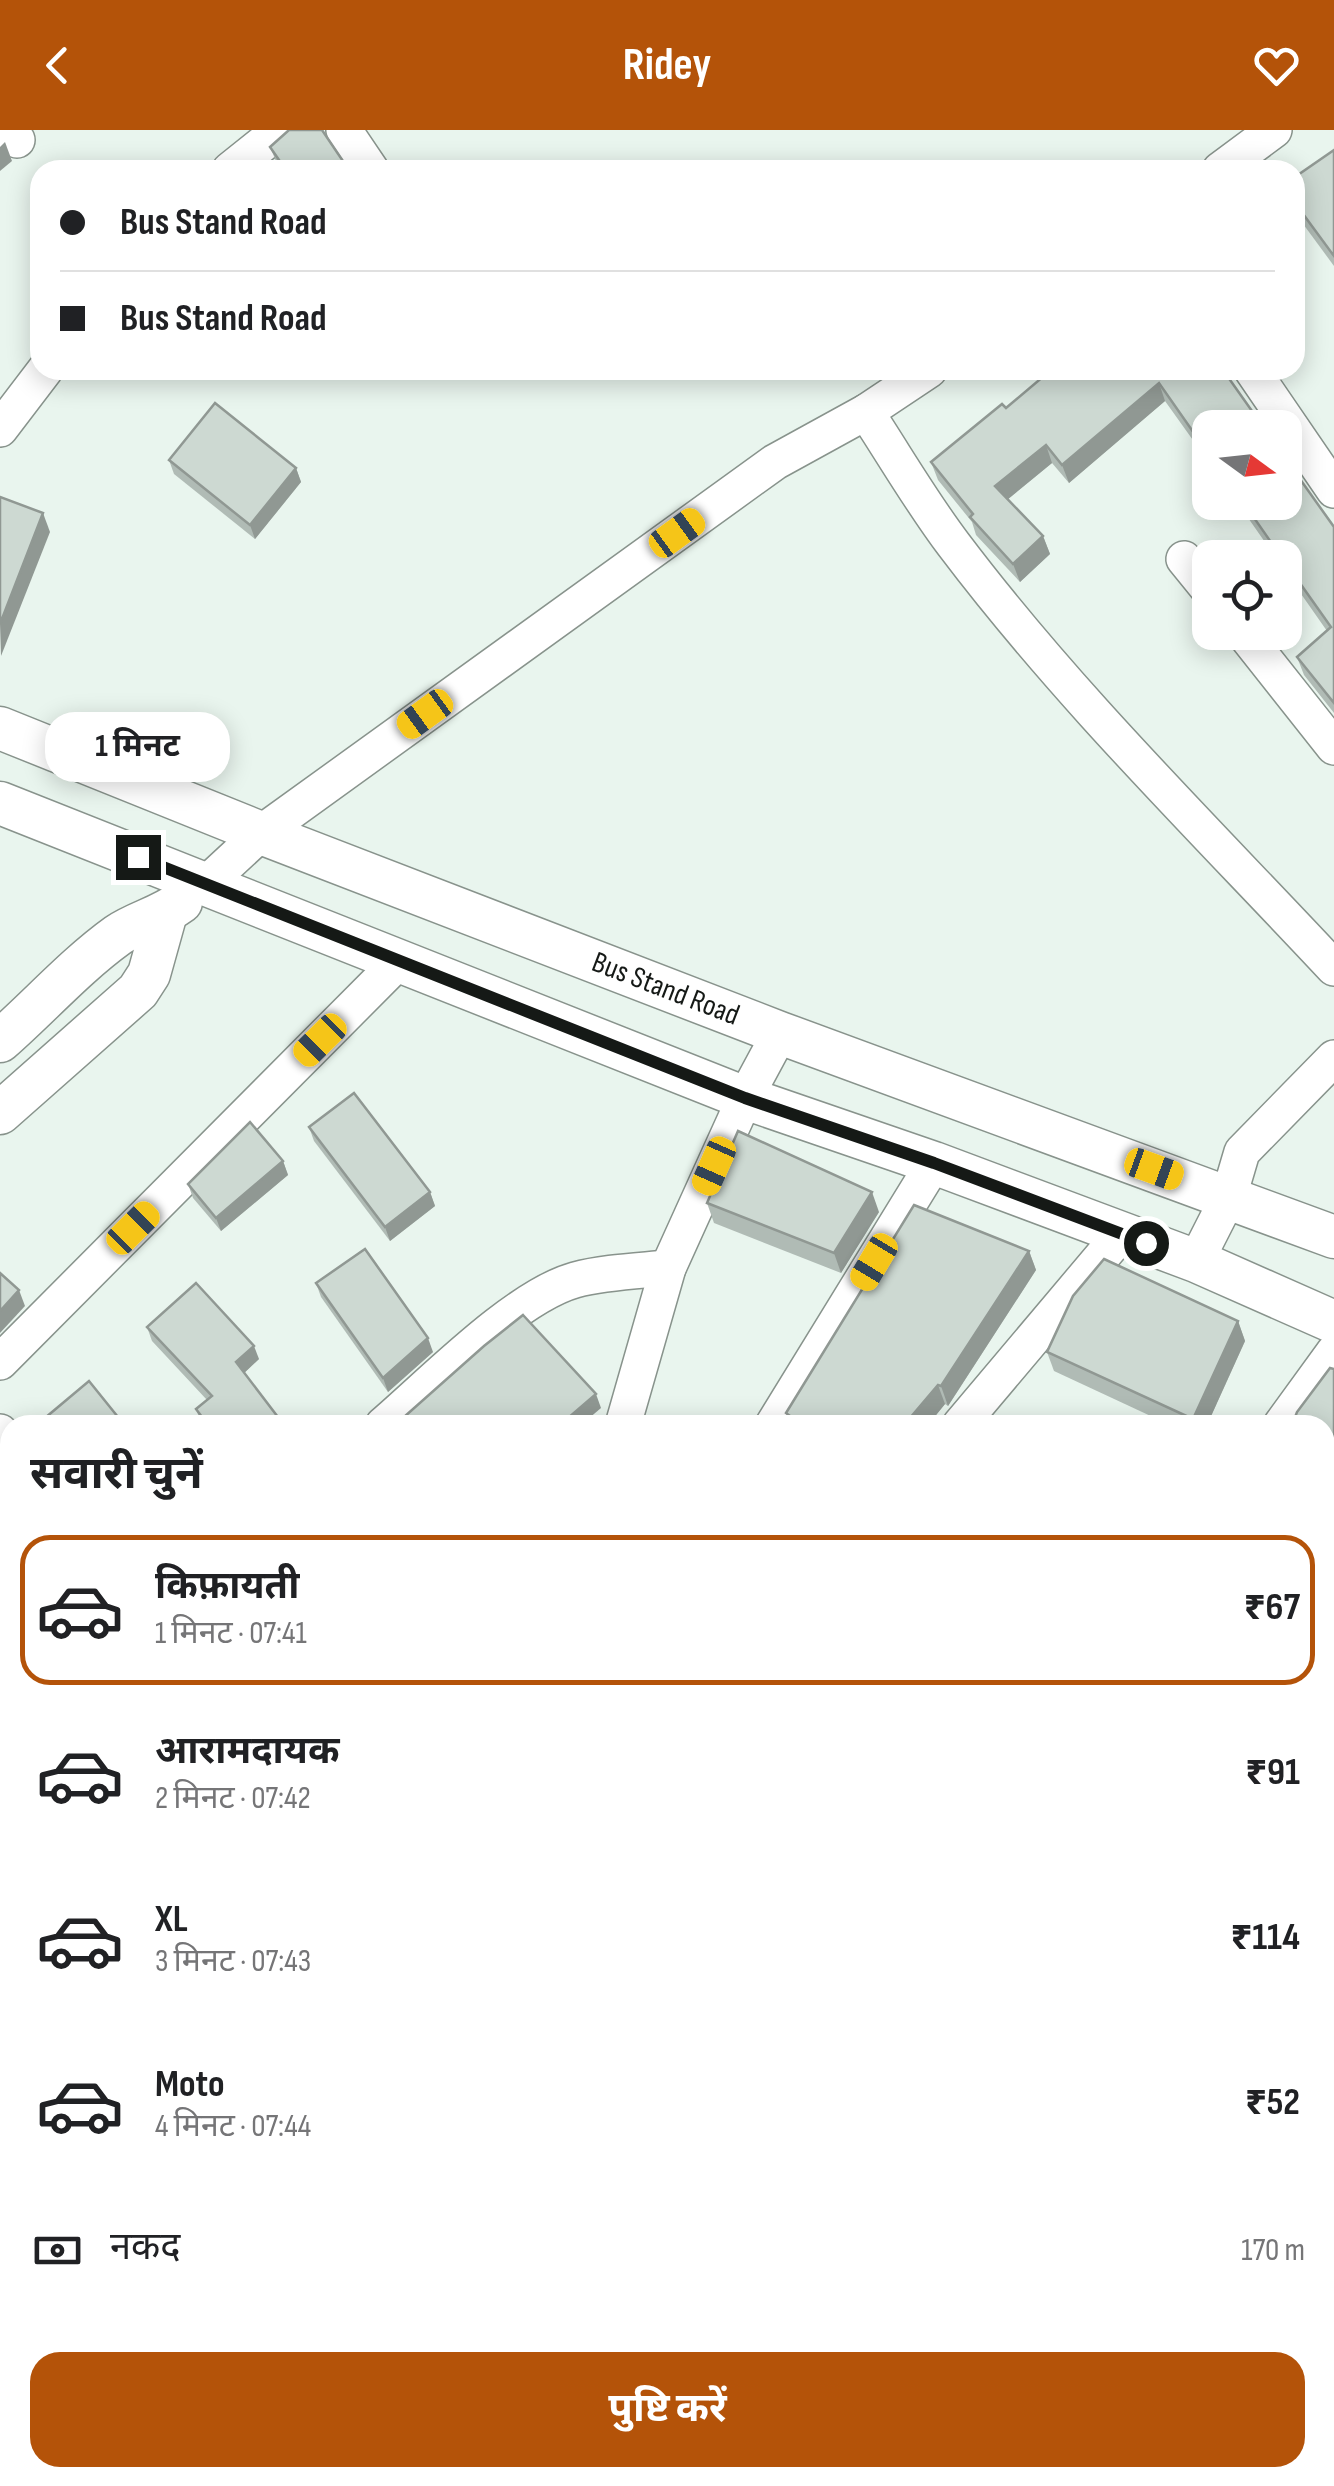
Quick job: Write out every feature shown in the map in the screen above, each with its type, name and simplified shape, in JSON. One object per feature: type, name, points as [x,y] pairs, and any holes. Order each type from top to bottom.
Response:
[{"type":"street","points":[[242,160],[280,130]]},
{"type":"street","points":[[344,130],[364,160]]},
{"type":"street","points":[[1234,160],[1274,130]]},
{"type":"street","points":[[0,429],[38,380]]},
{"type":"street","points":[[0,1041],[123,932],[166,913],[206,884],[260,834],[775,462],[866,412],[914,380]]},
{"type":"street","points":[[1259,380],[1334,490]]},
{"type":"street","points":[[866,412],[953,543],[1028,635],[1082,699],[1334,968]]},
{"type":"street","points":[[1184,559],[1192,569]]},
{"type":"street","points":[[1257,650],[1334,747]]},
{"type":"street","name":"Bus Stand Road","points":[[0,728],[260,834],[780,1033],[1334,1237]]},
{"type":"street","points":[[0,803],[745,1098],[934,1163],[1196,1261],[1334,1322]]},
{"type":"street","points":[[0,1113],[138,991],[150,974],[166,913]]},
{"type":"street","points":[[0,1362],[400,960]]},
{"type":"street","points":[[626,1415],[668,1268],[745,1098],[780,1033]]},
{"type":"street","points":[[1196,1261],[1229,1196],[1242,1152],[1334,1058]]},
{"type":"street","points":[[779,1415],[934,1163]]},
{"type":"street","points":[[968,1415],[1120,1234]]},
{"type":"street","points":[[394,1415],[521,1307],[548,1291],[575,1280],[668,1268]]},
{"type":"street","points":[[1288,1415],[1334,1352]]},
{"type":"building","points":[[289,130],[322,130],[342,160],[279,160],[270,147]]},
{"type":"building","points":[[1334,150],[1334,256],[1305,217],[1305,170]]},
{"type":"building","points":[[1039,380],[1230,380],[1251,410],[1192,410],[1192,430],[1159,383],[1062,465],[1046,445],[995,486],[1043,536],[1013,564],[970,517],[973,514],[931,462],[1002,404],[1006,408]]},
{"type":"building","points":[[215,403],[296,468],[250,525],[169,460]]},
{"type":"building","points":[[1302,482],[1334,527],[1334,703],[1297,657],[1331,627],[1302,586],[1302,540],[1269,540],[1256,520],[1302,520]]},
{"type":"building","points":[[0,497],[43,513],[0,624]]},
{"type":"building","points":[[354,1093],[430,1192],[385,1227],[309,1127]]},
{"type":"building","points":[[250,1122],[283,1161],[216,1218],[188,1184]]},
{"type":"building","points":[[738,1131],[872,1192],[834,1253],[707,1203]]},
{"type":"building","points":[[914,1205],[1029,1251],[941,1386],[912,1415],[786,1413]]},
{"type":"building","points":[[365,1249],[428,1338],[383,1378],[316,1283]]},
{"type":"building","points":[[1104,1259],[1238,1321],[1195,1415],[1184,1415],[1047,1352],[1073,1296]]},
{"type":"building","points":[[0,1273],[19,1290],[0,1311]]},
{"type":"building","points":[[196,1283],[254,1346],[236,1362],[276,1415],[200,1415],[196,1409],[212,1396],[147,1327]]},
{"type":"building","points":[[523,1315],[596,1394],[572,1415],[406,1415]]},
{"type":"building","points":[[1330,1368],[1334,1369],[1334,1415],[1296,1415]]},
{"type":"building","points":[[89,1381],[116,1415],[49,1415]]},
{"type":"route","points":[[138,857],[745,1098],[934,1163],[1146,1243]]}]
